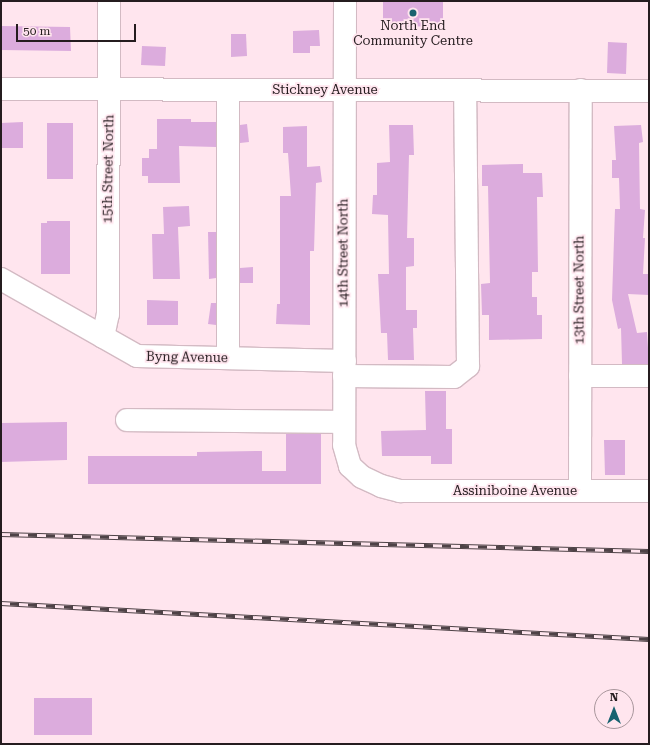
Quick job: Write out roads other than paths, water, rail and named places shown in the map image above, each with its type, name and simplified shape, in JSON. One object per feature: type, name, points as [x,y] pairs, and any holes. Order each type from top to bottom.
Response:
[{"type":"street","name":"15th Street North","points":[[103,337],[108,314],[110,89],[109,1]]},
{"type":"street","name":"14th Street North","points":[[345,1],[344,445],[350,466],[362,477],[381,486]]},
{"type":"street","name":"Stickney Avenue","points":[[1,89],[649,91]]},
{"type":"street","points":[[228,90],[228,358]]},
{"type":"street","name":"13th Street North","points":[[580,90],[580,490]]},
{"type":"street","name":"Byng Avenue","points":[[1,279],[137,356],[228,358],[454,377],[463,373],[468,366],[465,91]]},
{"type":"street","points":[[580,376],[649,376]]},
{"type":"street","points":[[128,420],[344,422]]},
{"type":"street","name":"Assiniboine Avenue","points":[[381,486],[400,491],[649,491]]},
{"type":"railway","points":[[1,534],[649,551]]},
{"type":"railway","points":[[1,603],[649,639]]},
{"type":"place","name":"North End Community Centre","points":[[413,13]]}]
